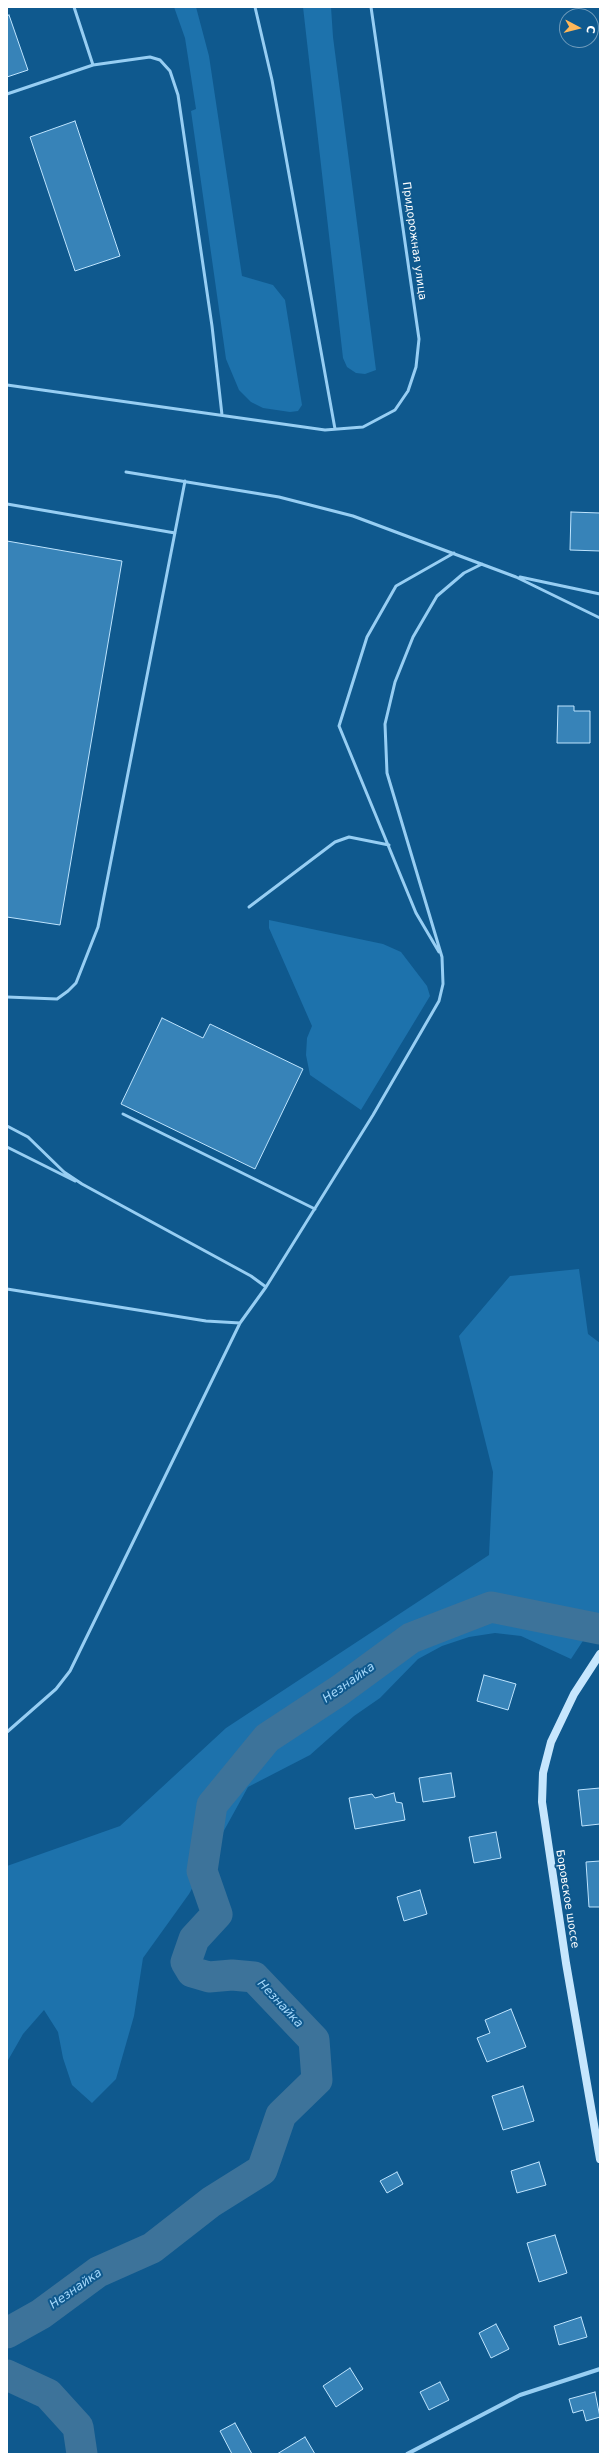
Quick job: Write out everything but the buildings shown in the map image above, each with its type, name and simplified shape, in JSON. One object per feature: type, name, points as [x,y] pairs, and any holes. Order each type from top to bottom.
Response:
[{"type":"main road","name":"Боровское шоссе","points":[[600,1654],[566,1709],[551,1742],[543,1773],[542,1802],[566,1964],[600,2158]]},
{"type":"street","points":[[407,2454],[520,2395],[600,2369]]},
{"type":"lane","points":[[74,7],[93,65]]},
{"type":"lane","points":[[255,7],[272,80],[336,429]]},
{"type":"lane","name":"Придорожная улица","points":[[7,385],[325,430],[363,427],[395,410],[408,391],[416,367],[419,339],[371,7]]},
{"type":"lane","points":[[7,94],[93,65],[150,58],[160,60],[170,71],[180,110],[212,326],[222,415]]},
{"type":"lane","points":[[126,472],[279,497],[332,510],[454,553],[516,577],[600,618]]},
{"type":"lane","points":[[7,997],[57,999],[68,992],[76,983],[98,927],[185,481]]},
{"type":"lane","points":[[7,504],[175,533]]},
{"type":"lane","points":[[442,957],[416,913],[339,726],[367,637],[396,586],[454,553]]},
{"type":"lane","points":[[7,1732],[56,1690],[70,1671],[240,1323],[266,1287],[373,1116],[439,1001],[443,984],[442,957],[387,773],[385,724],[394,682],[413,637],[437,596],[464,573],[482,564]]},
{"type":"lane","points":[[516,577],[600,594]]},
{"type":"lane","points":[[249,907],[335,842],[349,837],[389,845]]},
{"type":"lane","points":[[123,1114],[315,1209]]},
{"type":"lane","points":[[7,1126],[28,1137],[64,1172],[82,1184]]},
{"type":"lane","points":[[7,1147],[82,1184],[251,1276],[266,1287]]},
{"type":"lane","points":[[7,1289],[206,1321],[240,1323]]},
{"type":"shaded area","points":[[174,7],[196,7],[209,56],[242,276],[273,285],[285,300],[302,405],[298,411],[290,412],[263,408],[251,402],[239,390],[226,359],[191,111],[196,109],[185,38]]},
{"type":"shaded area","points":[[303,7],[331,7],[333,37],[376,370],[365,374],[356,373],[347,367],[343,358]]},
{"type":"shaded area","points":[[269,920],[383,944],[401,952],[427,986],[430,996],[361,1110],[310,1075],[306,1055],[307,1038],[312,1026],[269,928]]},
{"type":"shaded area","points":[[579,1269],[588,1334],[600,1343],[600,1615],[571,1659],[521,1636],[495,1633],[469,1637],[442,1646],[418,1659],[380,1698],[354,1716],[310,1755],[248,1787],[189,1894],[143,1958],[134,2016],[116,2079],[92,2103],[72,2085],[63,2058],[58,2032],[44,2010],[23,2034],[7,2062],[7,1866],[120,1826],[226,1728],[489,1555],[493,1472],[459,1336],[510,1276]]},
{"type":"waterway","name":"Незнайка","points":[[7,2333],[41,2314],[98,2272],[152,2248],[211,2202],[262,2170],[281,2115],[317,2080],[314,2040],[254,1977],[232,1975],[209,1977],[192,1972],[186,1962],[194,1939],[217,1914],[202,1871],[212,1805],[267,1738],[340,1690],[411,1638],[491,1607],[600,1629]]},
{"type":"waterway","name":"Незнайка","points":[[7,2375],[48,2394],[78,2427],[82,2454]]}]
